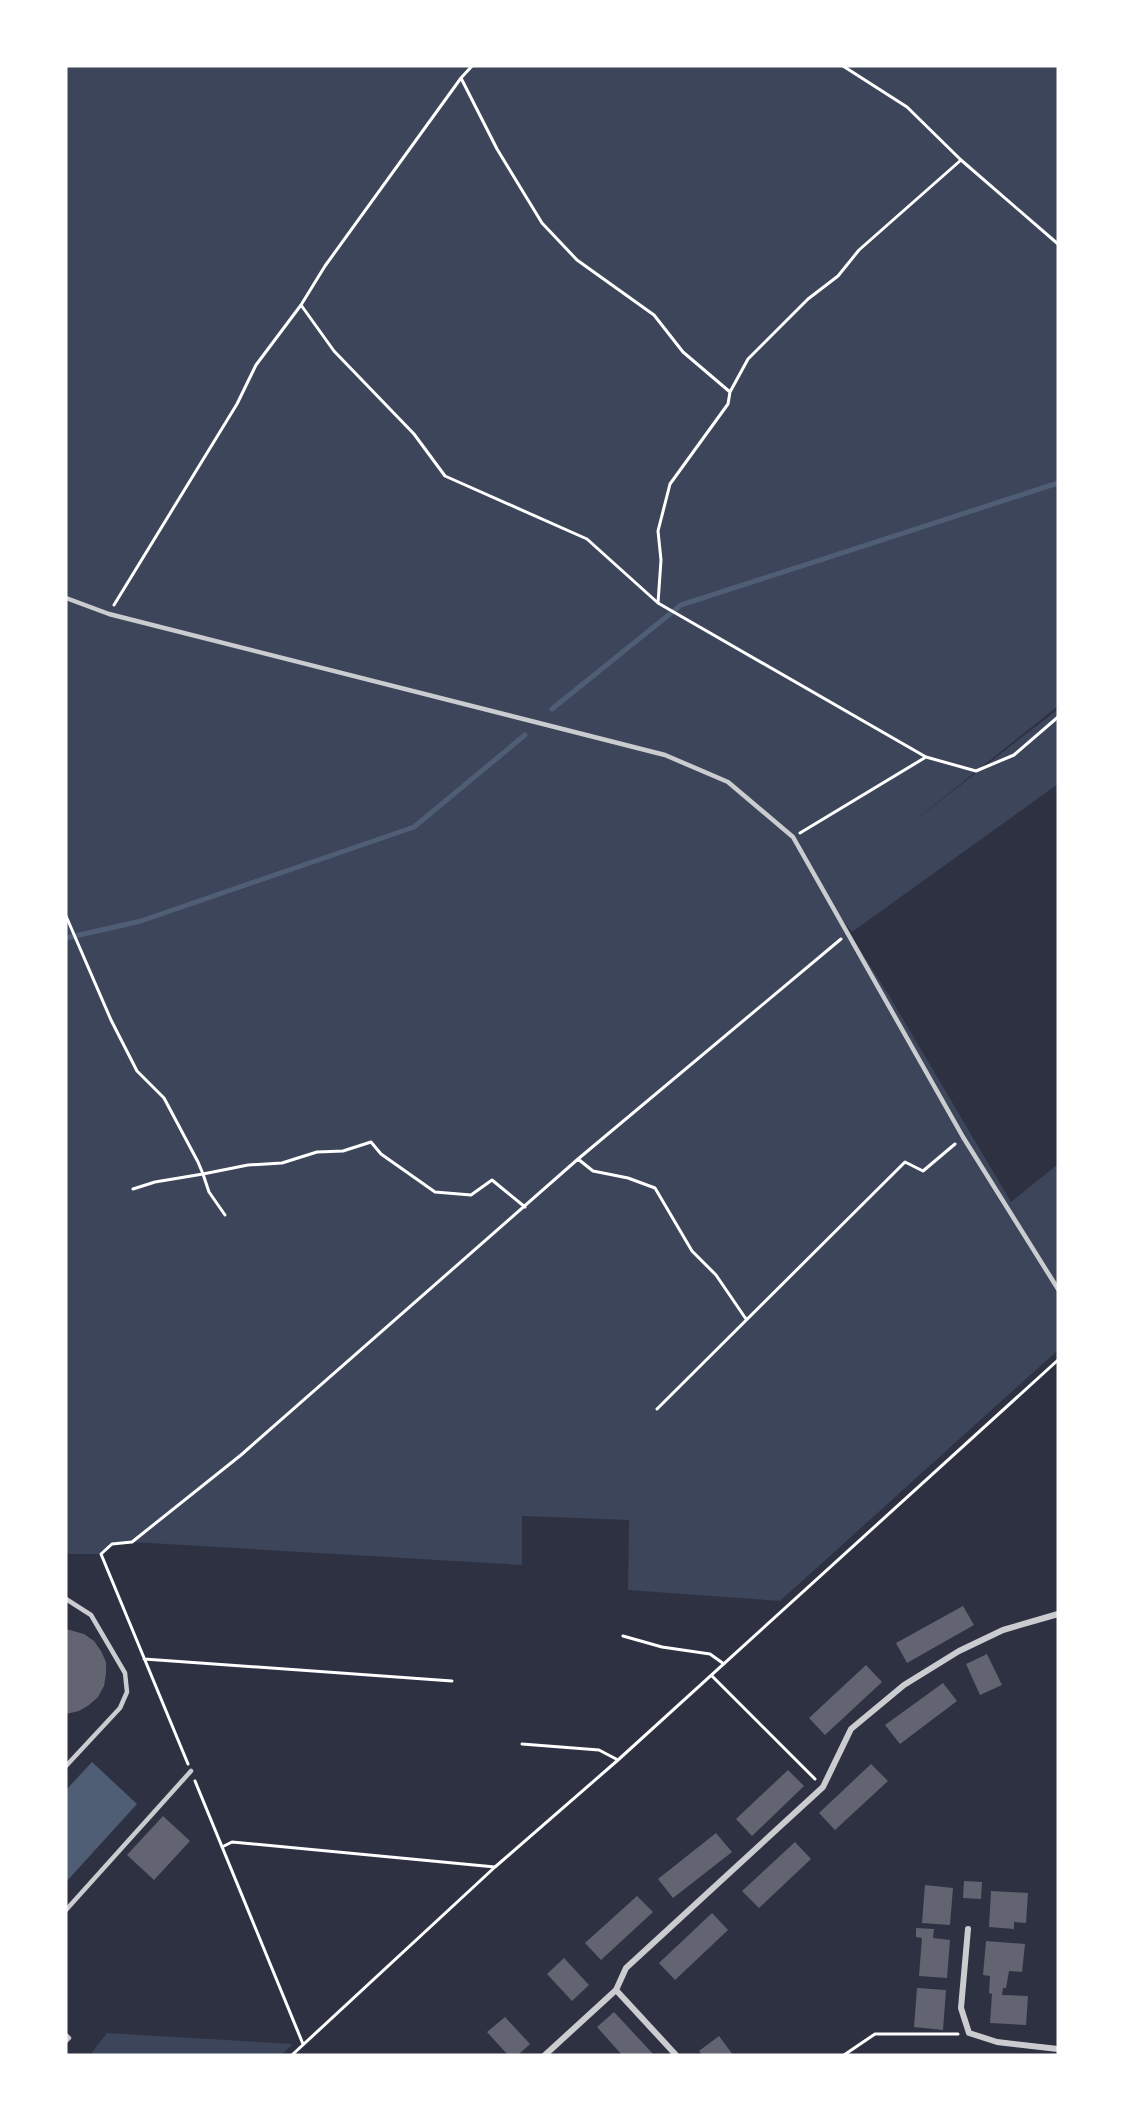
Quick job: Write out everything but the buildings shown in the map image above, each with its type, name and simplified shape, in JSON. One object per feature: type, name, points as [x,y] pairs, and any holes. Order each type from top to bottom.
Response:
[{"type":"street","points":[[545,2055],[616,1990],[626,1968],[823,1787],[851,1728],[904,1685],[959,1651],[1003,1630],[1058,1614]]},
{"type":"street","points":[[968,1929],[961,2008],[969,2033],[997,2042],[1058,2049]]},
{"type":"street","points":[[616,1990],[676,2055]]},
{"type":"lane","points":[[66,598],[109,614],[665,755],[728,782],[793,837],[963,1137],[1058,1289]]},
{"type":"lane","points":[[66,1599],[91,1615],[125,1673],[127,1692],[120,1708],[66,1766]]},
{"type":"lane","points":[[66,1910],[190,1771]]},
{"type":"lane","points":[[66,2035],[69,2038],[66,2041]]},
{"type":"path","points":[[109,614],[237,404],[256,364],[301,305],[325,266],[461,78],[472,66]]},
{"type":"path","points":[[843,66],[907,107],[961,160],[1047,232],[1058,244]]},
{"type":"path","points":[[461,78],[497,149],[542,223],[577,260],[654,315],[683,352],[730,392]]},
{"type":"path","points":[[658,603],[661,561],[658,531],[670,484],[728,404],[730,392],[748,359],[808,299],[838,276],[859,250],[961,160]]},
{"type":"path","points":[[301,305],[334,351],[414,434],[445,476],[586,540],[658,603],[926,757],[976,771],[1014,755],[1058,717]]},
{"type":"path","points":[[793,837],[926,757]]},
{"type":"path","points":[[66,916],[111,1020],[132,1061],[138,1071],[164,1098],[198,1162],[209,1192],[225,1215]]},
{"type":"path","points":[[303,2044],[101,1554],[112,1544],[132,1542],[241,1455],[578,1159],[847,934]]},
{"type":"path","points":[[657,1409],[905,1162],[923,1171],[963,1137]]},
{"type":"path","points":[[133,1189],[155,1182],[249,1165],[282,1163],[317,1152],[343,1151],[371,1142],[381,1154],[435,1192],[471,1195],[492,1180],[525,1207]]},
{"type":"path","points":[[578,1159],[593,1172],[628,1178],[655,1188],[692,1251],[716,1275],[747,1319]]},
{"type":"path","points":[[292,2055],[495,1867],[618,1760],[1058,1360]]},
{"type":"path","points":[[623,1636],[662,1647],[710,1654],[724,1664]]},
{"type":"path","points":[[144,1659],[452,1681]]},
{"type":"path","points":[[712,1675],[823,1787]]},
{"type":"path","points":[[522,1744],[599,1749],[618,1760]]},
{"type":"path","points":[[222,1846],[232,1842],[495,1867]]},
{"type":"path","points":[[844,2055],[875,2034],[969,2033]]},
{"type":"shaded area","points":[[66,66],[1058,66],[1058,706],[908,826],[1058,709],[1058,784],[852,932],[831,905],[887,992],[1011,1202],[1058,1164],[1058,1350],[780,1601],[628,1590],[629,1520],[522,1516],[522,1565],[132,1542],[112,1544],[101,1554],[66,1554]]},
{"type":"shaded area","points":[[92,1762],[137,1804],[66,1882],[66,1790]]},
{"type":"shaded area","points":[[107,2033],[293,2044],[281,2055],[90,2055]]},
{"type":"waterway","points":[[552,709],[681,605],[1058,483]]},
{"type":"waterway","points":[[66,938],[141,921],[414,827],[525,735]]}]
